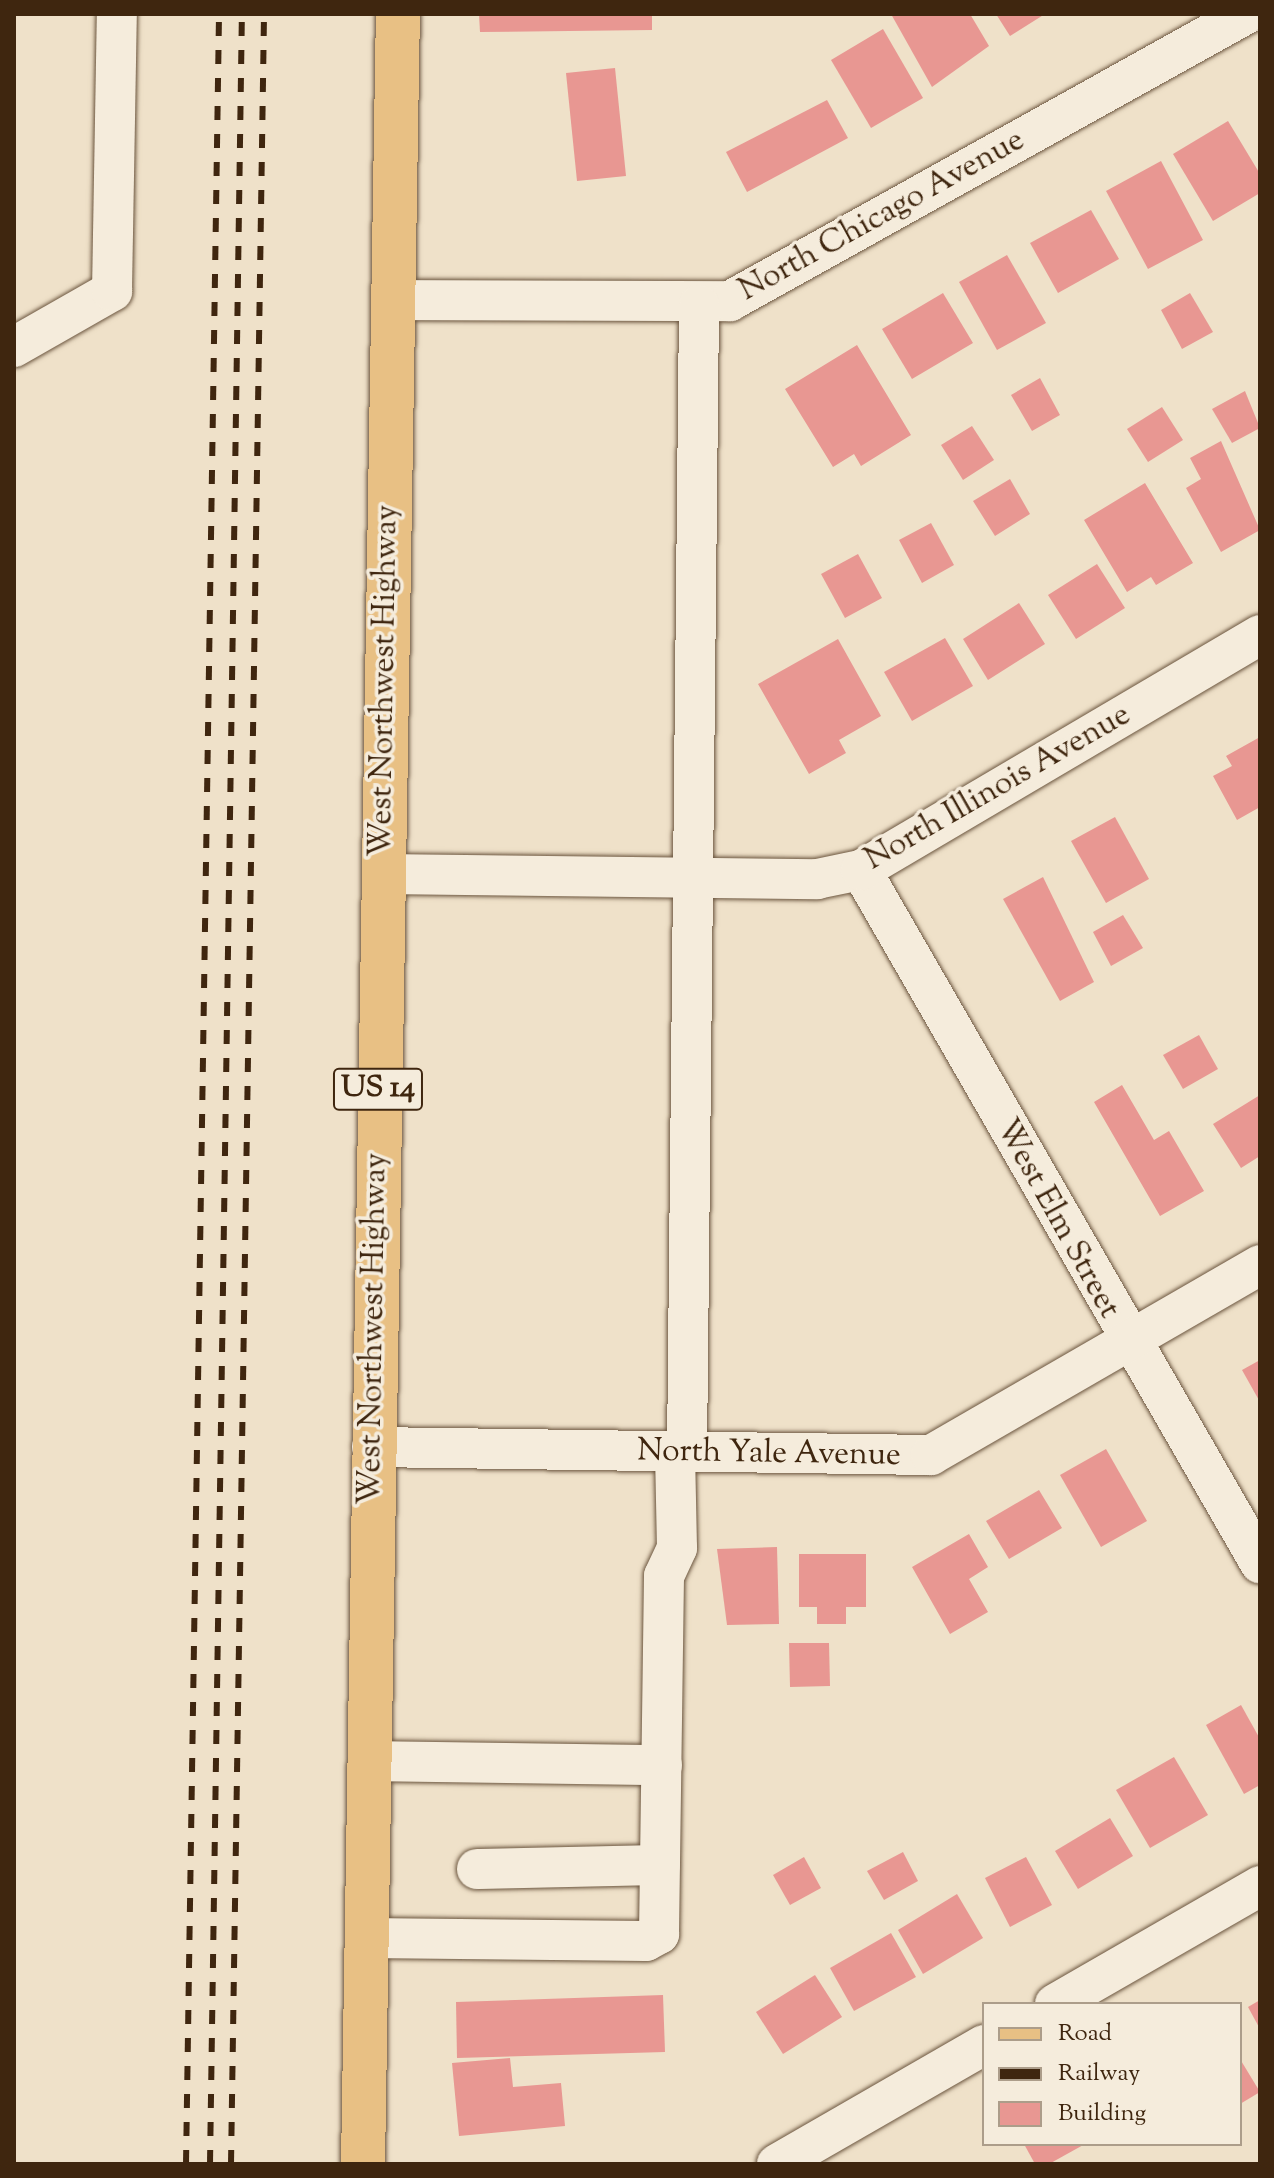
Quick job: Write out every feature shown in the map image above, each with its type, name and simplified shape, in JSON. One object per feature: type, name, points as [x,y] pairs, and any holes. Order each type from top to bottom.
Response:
[{"type":"main road","name":"West Northwest Highway","points":[[363,2164],[372,1447],[398,14]]},
{"type":"street","points":[[14,347],[112,291],[117,14]]},
{"type":"street","name":"North Chicago Avenue","points":[[391,300],[699,305],[761,287],[1246,14]]},
{"type":"street","points":[[366,1938],[646,1941],[659,1934],[664,1576],[677,1548],[698,878],[699,305]]},
{"type":"street","name":"North Illinois Avenue","points":[[382,874],[817,879],[861,870],[1260,635]]},
{"type":"street","name":"West Elm Street","points":[[861,870],[1127,1343],[1260,1563]]},
{"type":"street","name":"North Yale Avenue","points":[[372,1447],[931,1455],[1260,1265]]},
{"type":"street","points":[[368,1761],[662,1765]]},
{"type":"street","points":[[477,1869],[660,1865]]},
{"type":"street","points":[[1058,2002],[1260,1886]]},
{"type":"street","points":[[777,2164],[982,2046]]},
{"type":"building","points":[[479,14],[652,14],[652,30],[480,32]]},
{"type":"building","points":[[891,14],[970,14],[989,46],[932,87]]},
{"type":"building","points":[[996,14],[1045,14],[1010,36]]},
{"type":"building","points":[[883,29],[923,98],[871,128],[831,60]]},
{"type":"building","points":[[615,68],[626,176],[577,181],[566,73]]},
{"type":"building","points":[[827,100],[848,138],[747,192],[726,152]]},
{"type":"building","points":[[1228,121],[1260,174],[1260,193],[1213,221],[1173,154]]},
{"type":"building","points":[[1161,161],[1203,240],[1148,269],[1106,191]]},
{"type":"building","points":[[1091,210],[1119,259],[1058,293],[1030,243]]},
{"type":"building","points":[[1007,255],[1046,323],[997,350],[959,282]]},
{"type":"building","points":[[943,293],[973,343],[912,379],[882,329]]},
{"type":"building","points":[[1190,293],[1213,332],[1182,349],[1161,310]]},
{"type":"building","points":[[857,345],[911,435],[861,466],[854,454],[833,467],[785,389]]},
{"type":"building","points":[[1040,378],[1060,415],[1032,431],[1011,395]]},
{"type":"building","points":[[1245,391],[1260,428],[1232,443],[1212,409]]},
{"type":"building","points":[[1162,407],[1183,440],[1148,462],[1127,429]]},
{"type":"building","points":[[972,426],[994,460],[963,480],[941,445]]},
{"type":"building","points":[[1221,441],[1260,530],[1221,552],[1186,488],[1201,479],[1190,458]]},
{"type":"building","points":[[1010,479],[1030,514],[995,536],[973,501]]},
{"type":"building","points":[[1145,483],[1193,563],[1156,585],[1151,577],[1127,592],[1084,520]]},
{"type":"building","points":[[931,523],[954,565],[922,583],[899,540]]},
{"type":"building","points":[[858,554],[882,598],[845,618],[821,574]]},
{"type":"building","points":[[1097,564],[1125,608],[1076,639],[1048,595]]},
{"type":"building","points":[[1019,603],[1045,644],[988,680],[963,639]]},
{"type":"building","points":[[945,638],[973,686],[912,721],[884,672]]},
{"type":"building","points":[[838,639],[881,716],[839,740],[846,753],[809,774],[758,684]]},
{"type":"building","points":[[1260,737],[1260,807],[1237,820],[1213,776],[1232,766],[1226,756]]},
{"type":"building","points":[[1115,817],[1149,879],[1106,903],[1071,841]]},
{"type":"building","points":[[1043,877],[1094,982],[1060,1001],[1003,899]]},
{"type":"building","points":[[1123,915],[1143,948],[1111,966],[1093,932]]},
{"type":"building","points":[[1199,1035],[1218,1069],[1183,1089],[1163,1055]]},
{"type":"building","points":[[1122,1085],[1154,1140],[1169,1131],[1204,1191],[1160,1216],[1094,1102]]},
{"type":"building","points":[[1260,1095],[1260,1156],[1241,1168],[1213,1124]]},
{"type":"building","points":[[1260,1360],[1260,1402],[1242,1370]]},
{"type":"building","points":[[1106,1449],[1147,1521],[1101,1547],[1060,1475]]},
{"type":"building","points":[[1039,1490],[1062,1528],[1009,1559],[986,1521]]},
{"type":"building","points":[[969,1534],[988,1567],[969,1579],[988,1612],[950,1634],[912,1567]]},
{"type":"building","points":[[777,1547],[779,1624],[727,1625],[717,1549]]},
{"type":"building","points":[[799,1554],[866,1554],[866,1607],[846,1607],[846,1624],[817,1624],[817,1607],[799,1607]]},
{"type":"building","points":[[789,1643],[829,1643],[830,1686],[790,1687]]},
{"type":"building","points":[[1241,1705],[1260,1739],[1260,1785],[1244,1794],[1206,1725]]},
{"type":"building","points":[[1174,1757],[1208,1815],[1150,1848],[1116,1790]]},
{"type":"building","points":[[1110,1818],[1133,1856],[1078,1889],[1055,1851]]},
{"type":"building","points":[[903,1852],[918,1881],[884,1900],[867,1871]]},
{"type":"building","points":[[804,1857],[821,1888],[790,1905],[773,1875]]},
{"type":"building","points":[[1026,1857],[1052,1905],[1010,1927],[985,1878]]},
{"type":"building","points":[[957,1894],[983,1938],[923,1974],[898,1930]]},
{"type":"building","points":[[891,1933],[916,1977],[854,2011],[830,1968]]},
{"type":"building","points":[[815,1975],[842,2017],[783,2054],[756,2012]]},
{"type":"building","points":[[663,1995],[665,2052],[457,2058],[456,2002]]},
{"type":"building","points":[[1260,2000],[1260,2029],[1248,2007]]},
{"type":"building","points":[[510,2058],[513,2087],[561,2083],[565,2126],[459,2136],[452,2063]]},
{"type":"building","points":[[1242,2062],[1260,2092],[1242,2103]]},
{"type":"building","points":[[1025,2146],[1081,2146],[1049,2164],[1035,2164]]},
{"type":"railway","points":[[186,2164],[219,14]]},
{"type":"railway","points":[[210,2164],[242,14]]},
{"type":"railway","points":[[231,2164],[264,14]]}]
